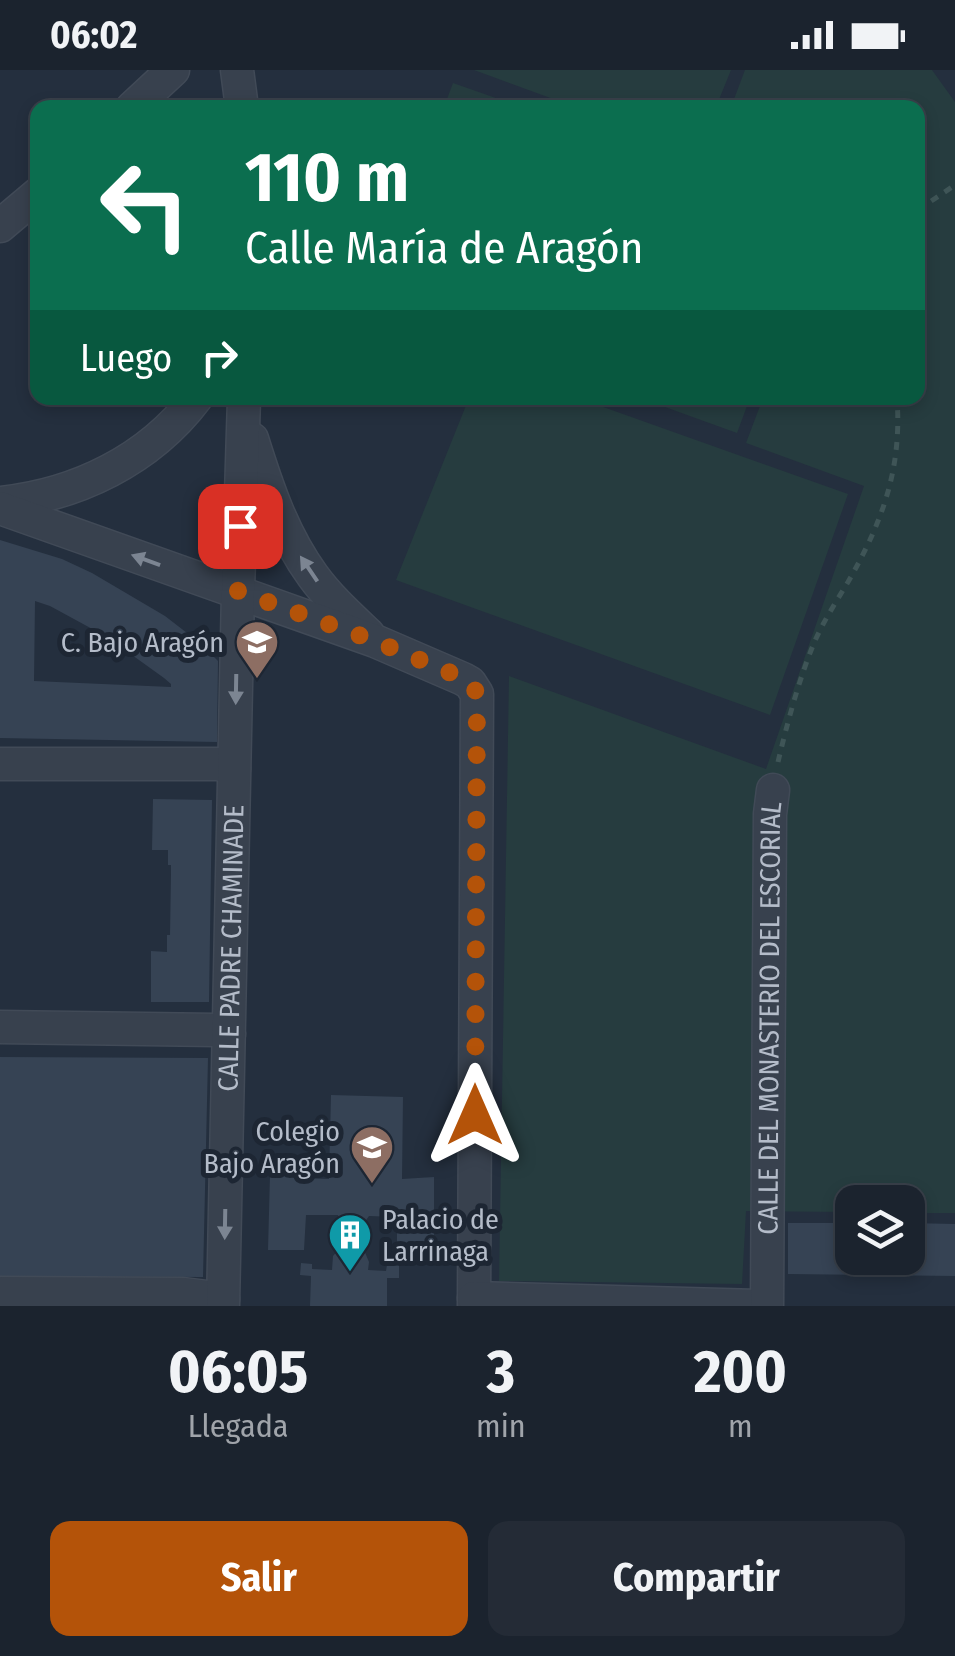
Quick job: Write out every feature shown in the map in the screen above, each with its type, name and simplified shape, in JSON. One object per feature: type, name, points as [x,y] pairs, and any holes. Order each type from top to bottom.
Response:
[{"type":"street","points":[[140,100],[172,70]]},
{"type":"street","points":[[236,70],[241,100]]},
{"type":"street","points":[[0,226],[30,201]]},
{"type":"street","points":[[0,505],[65,490],[100,476],[162,435],[190,405]]},
{"type":"street","points":[[244,406],[279,518],[296,549],[312,576],[375,641]]},
{"type":"street","name":"CALLE PADRE CHAMINADE","points":[[223,1302],[244,406]]},
{"type":"street","points":[[0,505],[375,641],[463,678],[474,688],[474,1302],[758,1306]]},
{"type":"street","points":[[0,764],[220,764],[234,769]]},
{"type":"street","name":"CALLE DEL MONASTERIO DEL ESCORIAL","points":[[767,1306],[772,790]]},
{"type":"street","points":[[0,1026],[217,1030],[229,1034]]},
{"type":"street","points":[[0,1293],[182,1294],[223,1302]]},
{"type":"path","points":[[925,205],[955,184]]},
{"type":"path","name":"CALLE DEL MONASTERIO DEL ESCORIAL","points":[[772,790],[814,643],[850,579],[891,485],[898,452],[897,405]]},
{"type":"green space","points":[[474,70],[731,70],[719,100],[556,100]]},
{"type":"green space","points":[[745,70],[932,70],[955,102],[955,1213],[925,1213],[925,1185],[835,1185],[835,1212],[746,1211],[742,1284],[499,1281],[509,676],[766,769],[864,486],[746,443],[760,405],[925,405],[925,100],[734,100]]},
{"type":"green space","points":[[453,83],[501,100],[447,100]]},
{"type":"green space","points":[[466,405],[598,405],[848,494],[770,715],[396,580]]},
{"type":"green space","points":[[659,405],[747,405],[737,433]]},
{"type":"building","points":[[0,540],[62,559],[92,573],[165,616],[218,661],[217,742],[0,738]],"holes":[[[35,601],[107,637],[171,687],[34,681]]]},
{"type":"building","points":[[153,799],[212,800],[209,1002],[151,1002],[151,951],[167,952],[170,935],[171,874],[168,850],[152,850]]},
{"type":"building","points":[[0,1057],[208,1058],[203,1277],[0,1276]]},
{"type":"building","points":[[331,1095],[403,1097],[402,1179],[434,1177],[434,1251],[397,1252],[397,1217],[369,1216],[364,1223],[353,1220],[342,1224],[338,1215],[306,1215],[304,1250],[268,1250],[270,1175],[329,1179]]},
{"type":"building","points":[[788,1223],[835,1223],[835,1275],[788,1274]]},
{"type":"building","points":[[925,1223],[955,1224],[955,1276],[872,1275],[925,1275]]},
{"type":"building","name":"Palacio de Larrinaga","points":[[347,1244],[364,1250],[368,1270],[386,1271],[387,1265],[399,1265],[399,1278],[387,1278],[387,1306],[310,1306],[311,1276],[300,1275],[301,1263],[312,1264],[312,1269],[332,1270],[333,1256]]},
{"type":"place","name":"C. Bajo Aragón","points":[[257,680]]},
{"type":"place","name":"Colegio Bajo Aragón","points":[[372,1185]]},
{"type":"place","name":"Palacio de Larrinaga","points":[[350,1273]]},
{"type":"route","points":[[240,526],[238,591],[463,678],[477,694],[475,1115]]}]
